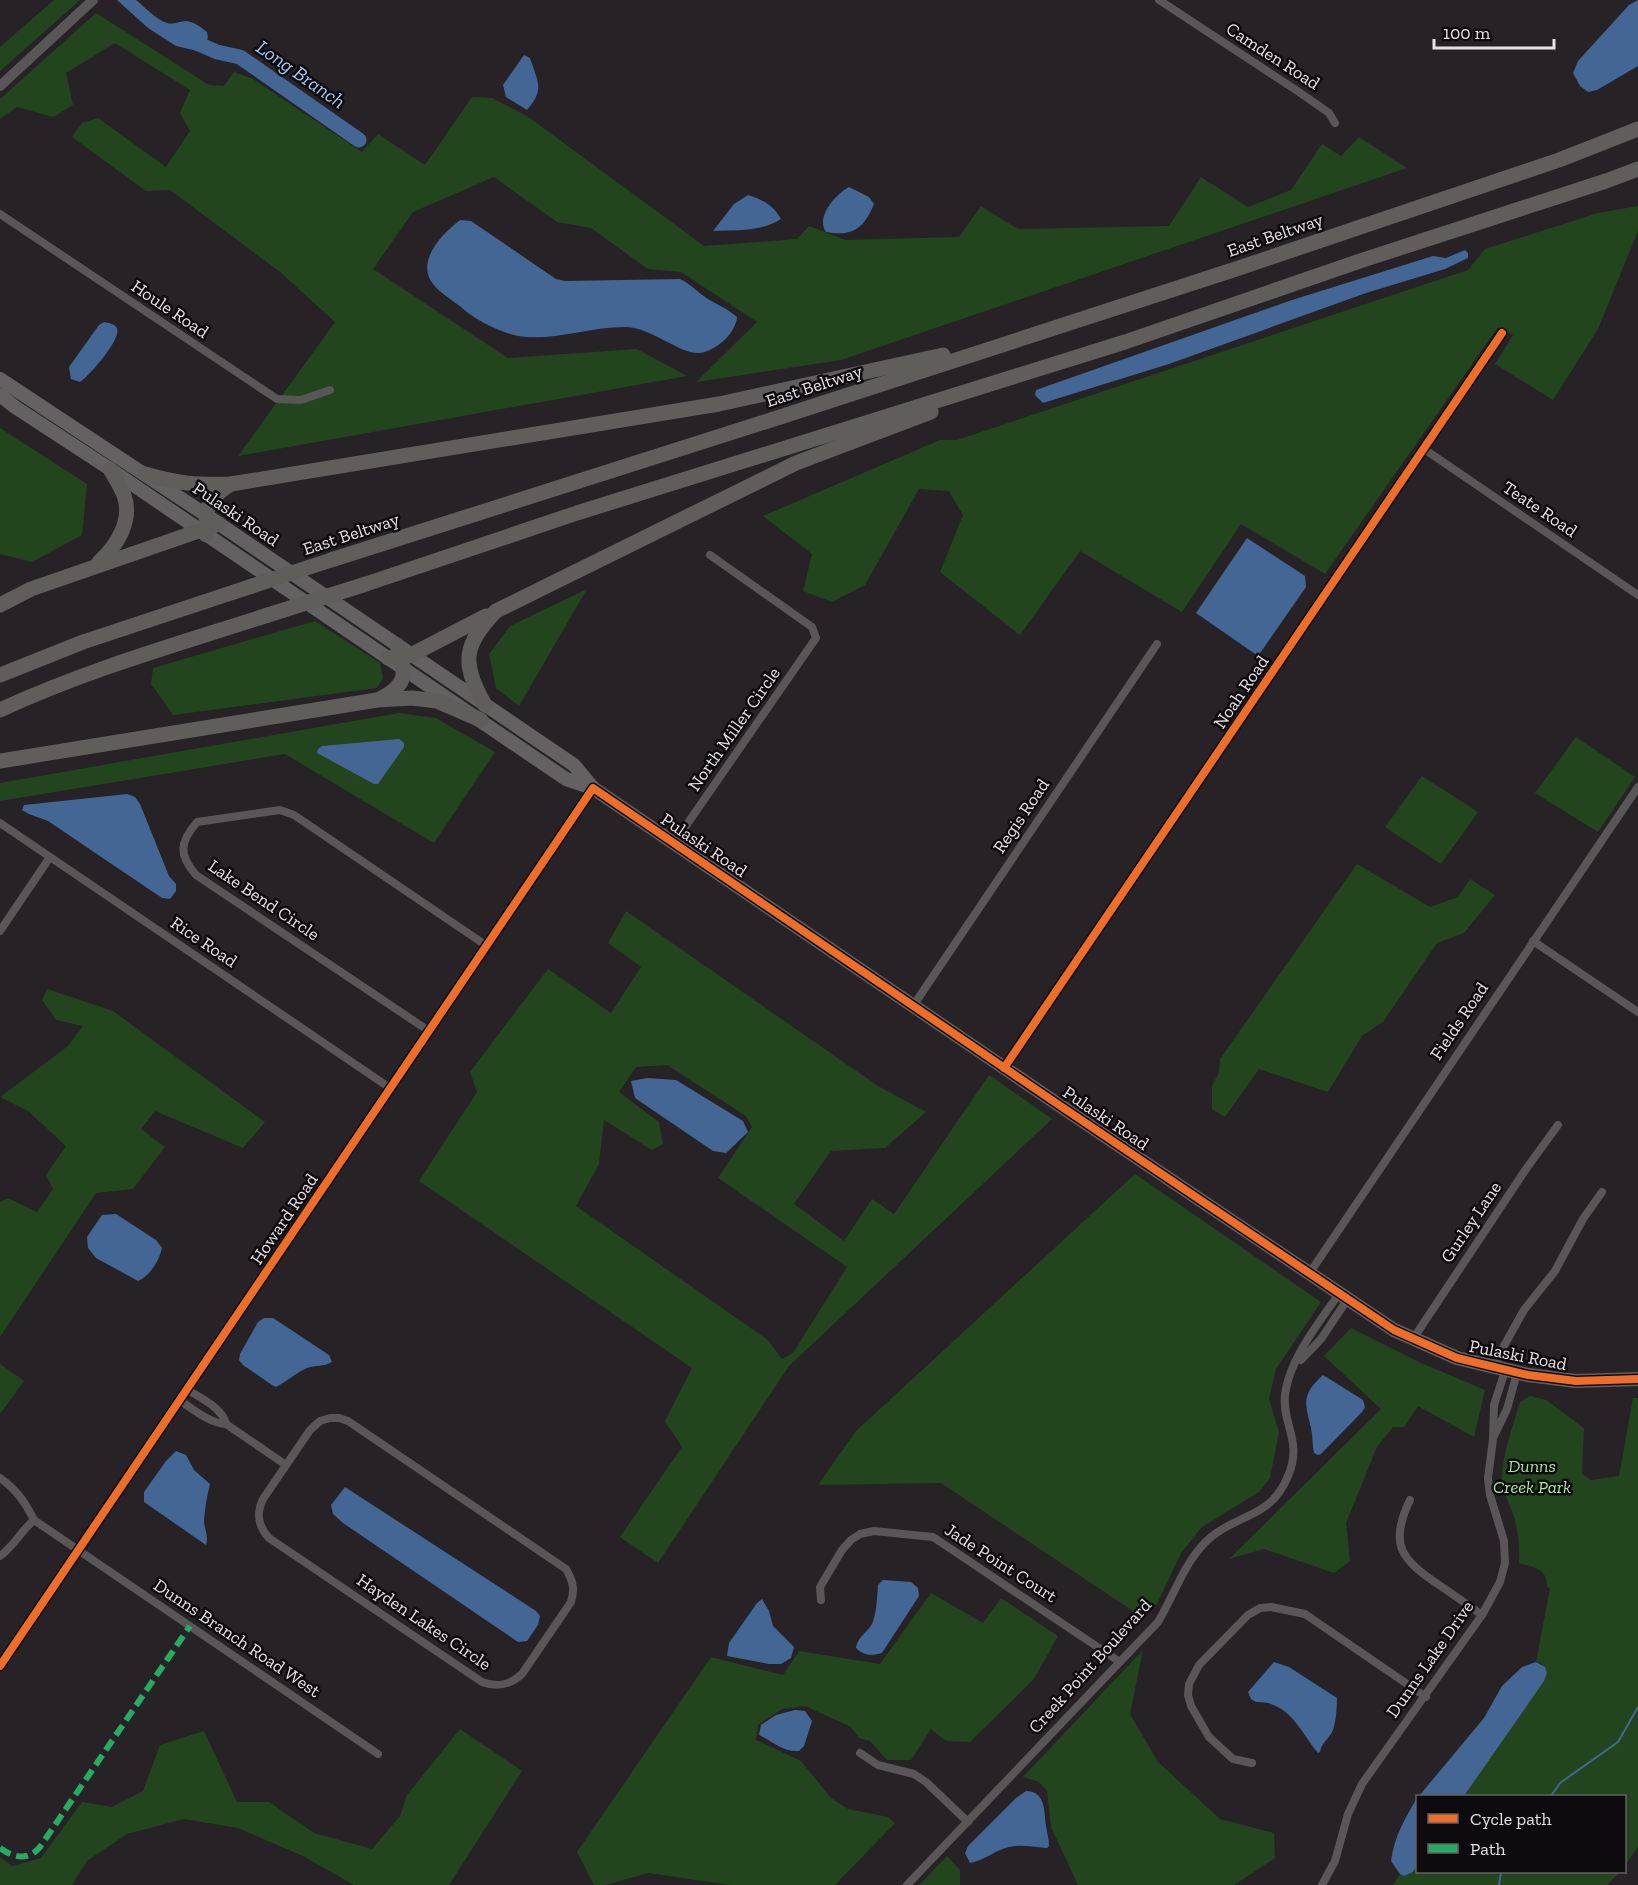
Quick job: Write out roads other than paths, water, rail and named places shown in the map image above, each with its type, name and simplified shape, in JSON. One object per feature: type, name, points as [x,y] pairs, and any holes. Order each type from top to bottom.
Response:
[{"type":"highway","name":"East Beltway","points":[[0,675],[83,642],[234,592],[1236,269],[1559,160],[1638,129]]},
{"type":"highway","points":[[377,700],[395,691],[403,681],[400,657],[796,464],[963,400],[1125,342],[1638,169]]},
{"type":"highway","points":[[145,474],[174,483],[190,485],[231,484],[719,404],[1031,335]]},
{"type":"highway","points":[[0,710],[105,668],[577,513],[1125,342]]},
{"type":"highway","points":[[94,566],[112,550],[123,529],[127,512],[124,495],[110,469]]},
{"type":"highway","points":[[0,605],[31,589],[207,526],[210,501],[215,494],[231,484]]},
{"type":"highway","points":[[485,705],[470,676],[469,657],[476,634],[496,611]]},
{"type":"highway","points":[[0,761],[377,700],[412,698],[437,702],[481,720]]},
{"type":"main road","name":"Pulaski Road","points":[[0,379],[145,474],[207,526]]},
{"type":"main road","name":"Pulaski Road","points":[[0,395],[110,469],[207,526],[400,657],[481,720],[566,779],[593,788],[1394,1330],[1457,1358],[1505,1371],[1576,1381],[1638,1379]]},
{"type":"main road","name":"Pulaski Road","points":[[400,657],[485,705],[574,765],[593,788]]},
{"type":"street","points":[[0,86],[93,0]]},
{"type":"street","name":"Camden Road","points":[[1159,0],[1299,92],[1329,113],[1335,123]]},
{"type":"street","name":"Houle Road","points":[[0,214],[277,399],[302,400],[330,390]]},
{"type":"street","name":"Noah Road","points":[[1004,1068],[1502,333]]},
{"type":"street","name":"Teate Road","points":[[1424,450],[1638,595]]},
{"type":"street","name":"North Miller Circle","points":[[674,843],[816,638],[812,627],[710,555]]},
{"type":"street","name":"Regis Road","points":[[913,1006],[1157,644]]},
{"type":"street","name":"Fields Road","points":[[1309,1274],[1638,787]]},
{"type":"street","name":"Howard Road","points":[[0,1666],[593,788]]},
{"type":"street","name":"Lake Bend Circle","points":[[429,1031],[196,875],[183,852],[185,837],[198,822],[280,810],[294,815],[487,946]]},
{"type":"street","name":"Rice Road","points":[[0,823],[390,1088]]},
{"type":"street","points":[[0,932],[50,857]]},
{"type":"street","points":[[1533,941],[1638,1012]]},
{"type":"street","name":"Gurley Lane","points":[[1413,1339],[1558,1125]]},
{"type":"street","points":[[1493,1439],[1507,1408],[1505,1371],[1500,1353],[1524,1310],[1555,1270],[1583,1219],[1602,1192]]},
{"type":"street","name":"Creek Point Boulevard","points":[[907,1885],[1158,1622],[1190,1560],[1211,1537],[1232,1523],[1257,1513],[1270,1503],[1282,1488],[1293,1459],[1294,1443],[1285,1396],[1294,1367],[1311,1334],[1343,1297]]},
{"type":"street","points":[[1493,1439],[1494,1405],[1505,1371]]},
{"type":"street","points":[[186,1389],[217,1409],[225,1417],[225,1424]]},
{"type":"street","points":[[179,1400],[219,1424],[225,1424],[286,1465]]},
{"type":"street","name":"Hayden Lakes Circle","points":[[339,1418],[348,1421],[567,1569],[574,1591],[571,1602],[522,1674],[514,1682],[503,1686],[491,1686],[482,1682],[269,1538],[262,1531],[258,1509],[286,1465],[310,1430],[320,1421],[339,1418]]},
{"type":"street","name":"Dunns Lake Drive","points":[[1322,1885],[1335,1861],[1353,1799],[1391,1742],[1426,1697],[1497,1590],[1505,1563],[1504,1541],[1490,1495],[1488,1478],[1493,1439]]},
{"type":"street","points":[[0,1478],[15,1488],[26,1502],[34,1520],[25,1528],[11,1549],[0,1556]]},
{"type":"street","points":[[1410,1500],[1402,1516],[1400,1540],[1403,1553],[1409,1563],[1482,1615]]},
{"type":"street","name":"Dunns Branch Road West","points":[[34,1520],[378,1754]]},
{"type":"street","name":"Jade Point Court","points":[[821,1600],[820,1587],[847,1545],[860,1534],[874,1531],[933,1537],[1120,1662]]},
{"type":"street","points":[[1252,1763],[1233,1759],[1209,1737],[1191,1706],[1188,1695],[1189,1684],[1199,1665],[1248,1615],[1260,1608],[1271,1607],[1305,1614],[1426,1697]]},
{"type":"street","points":[[860,1753],[878,1765],[914,1774],[926,1782],[968,1822]]},
{"type":"water","points":[[117,0],[136,0],[167,23],[186,21],[197,25],[207,32],[208,37],[202,52],[176,46],[148,28]]},
{"type":"water","points":[[1638,0],[1638,66],[1597,90],[1588,92],[1580,86],[1573,73],[1578,61],[1629,5]]},
{"type":"water","points":[[524,55],[530,58],[538,85],[536,97],[527,110],[506,97],[503,85]]},
{"type":"water","points":[[849,187],[869,197],[874,204],[870,212],[862,225],[850,232],[826,232],[823,220],[828,206]]},
{"type":"water","points":[[748,195],[767,204],[781,219],[757,228],[713,231],[734,204]]},
{"type":"water","points":[[460,220],[471,221],[556,279],[565,281],[680,279],[734,314],[737,317],[736,323],[729,335],[718,345],[700,353],[684,350],[637,328],[614,327],[544,337],[518,336],[503,332],[480,321],[439,291],[428,275],[427,266],[433,248]]},
{"type":"water","points":[[1465,250],[1468,258],[1445,269],[1366,293],[1169,364],[1043,403],[1035,395],[1036,390],[1292,300],[1433,256],[1446,258]]},
{"type":"water","points":[[104,322],[117,328],[115,340],[104,357],[80,382],[71,379],[69,367],[99,325]]},
{"type":"water","points":[[1247,538],[1305,576],[1306,587],[1258,656],[1196,613]]},
{"type":"water","points":[[399,739],[404,743],[404,747],[378,784],[374,784],[317,753],[322,746]]},
{"type":"water","points":[[127,794],[135,797],[140,804],[169,876],[176,884],[176,891],[170,899],[162,898],[48,821],[22,810],[24,805]]},
{"type":"water","points":[[647,1078],[676,1080],[743,1121],[748,1132],[726,1153],[713,1151],[635,1098],[631,1081]]},
{"type":"water","points":[[116,1214],[156,1240],[162,1248],[153,1268],[138,1281],[96,1258],[88,1248],[87,1237],[102,1215]]},
{"type":"water","points":[[264,1318],[273,1318],[329,1355],[332,1362],[307,1368],[276,1387],[272,1385],[239,1360],[258,1322]]},
{"type":"water","points":[[1323,1375],[1363,1400],[1365,1407],[1318,1455],[1314,1453],[1306,1399],[1311,1388]]},
{"type":"water","points":[[176,1451],[186,1455],[194,1470],[210,1484],[204,1520],[206,1545],[144,1502],[144,1492]]},
{"type":"water","points":[[345,1487],[536,1611],[540,1616],[538,1625],[527,1641],[518,1642],[343,1523],[333,1514],[331,1505]]},
{"type":"water","points":[[883,1580],[911,1582],[918,1588],[919,1596],[882,1653],[868,1655],[856,1648],[858,1641],[872,1624],[876,1610],[878,1585]]},
{"type":"water","points":[[762,1599],[769,1611],[773,1626],[794,1647],[791,1658],[781,1664],[727,1656],[729,1643]]},
{"type":"water","points":[[1274,1662],[1289,1667],[1337,1698],[1333,1729],[1318,1753],[1293,1719],[1285,1712],[1277,1706],[1251,1699],[1248,1692]]},
{"type":"water","points":[[1536,1662],[1545,1667],[1547,1673],[1544,1681],[1465,1795],[1420,1795],[1484,1718],[1502,1686],[1522,1667]]},
{"type":"water","points":[[795,1710],[805,1711],[812,1721],[804,1746],[799,1751],[783,1748],[759,1735],[761,1725],[776,1715]]},
{"type":"water","points":[[1026,1791],[1033,1792],[1041,1798],[1049,1846],[1047,1848],[1009,1847],[970,1863],[965,1853],[968,1846],[1016,1798]]},
{"type":"water","points":[[1416,1800],[1416,1868],[1413,1872],[1404,1876],[1391,1861],[1397,1836]]},
{"type":"waterway","name":"Long Branch","points":[[185,38],[217,52],[240,57],[359,140]]},
{"type":"waterway","points":[[1552,1795],[1560,1783],[1618,1742],[1638,1707]]},
{"type":"waterway","points":[[1499,1885],[1501,1873]]},
{"type":"park label","name":"Dunns Creek Park","points":[[1532,1476]]}]
